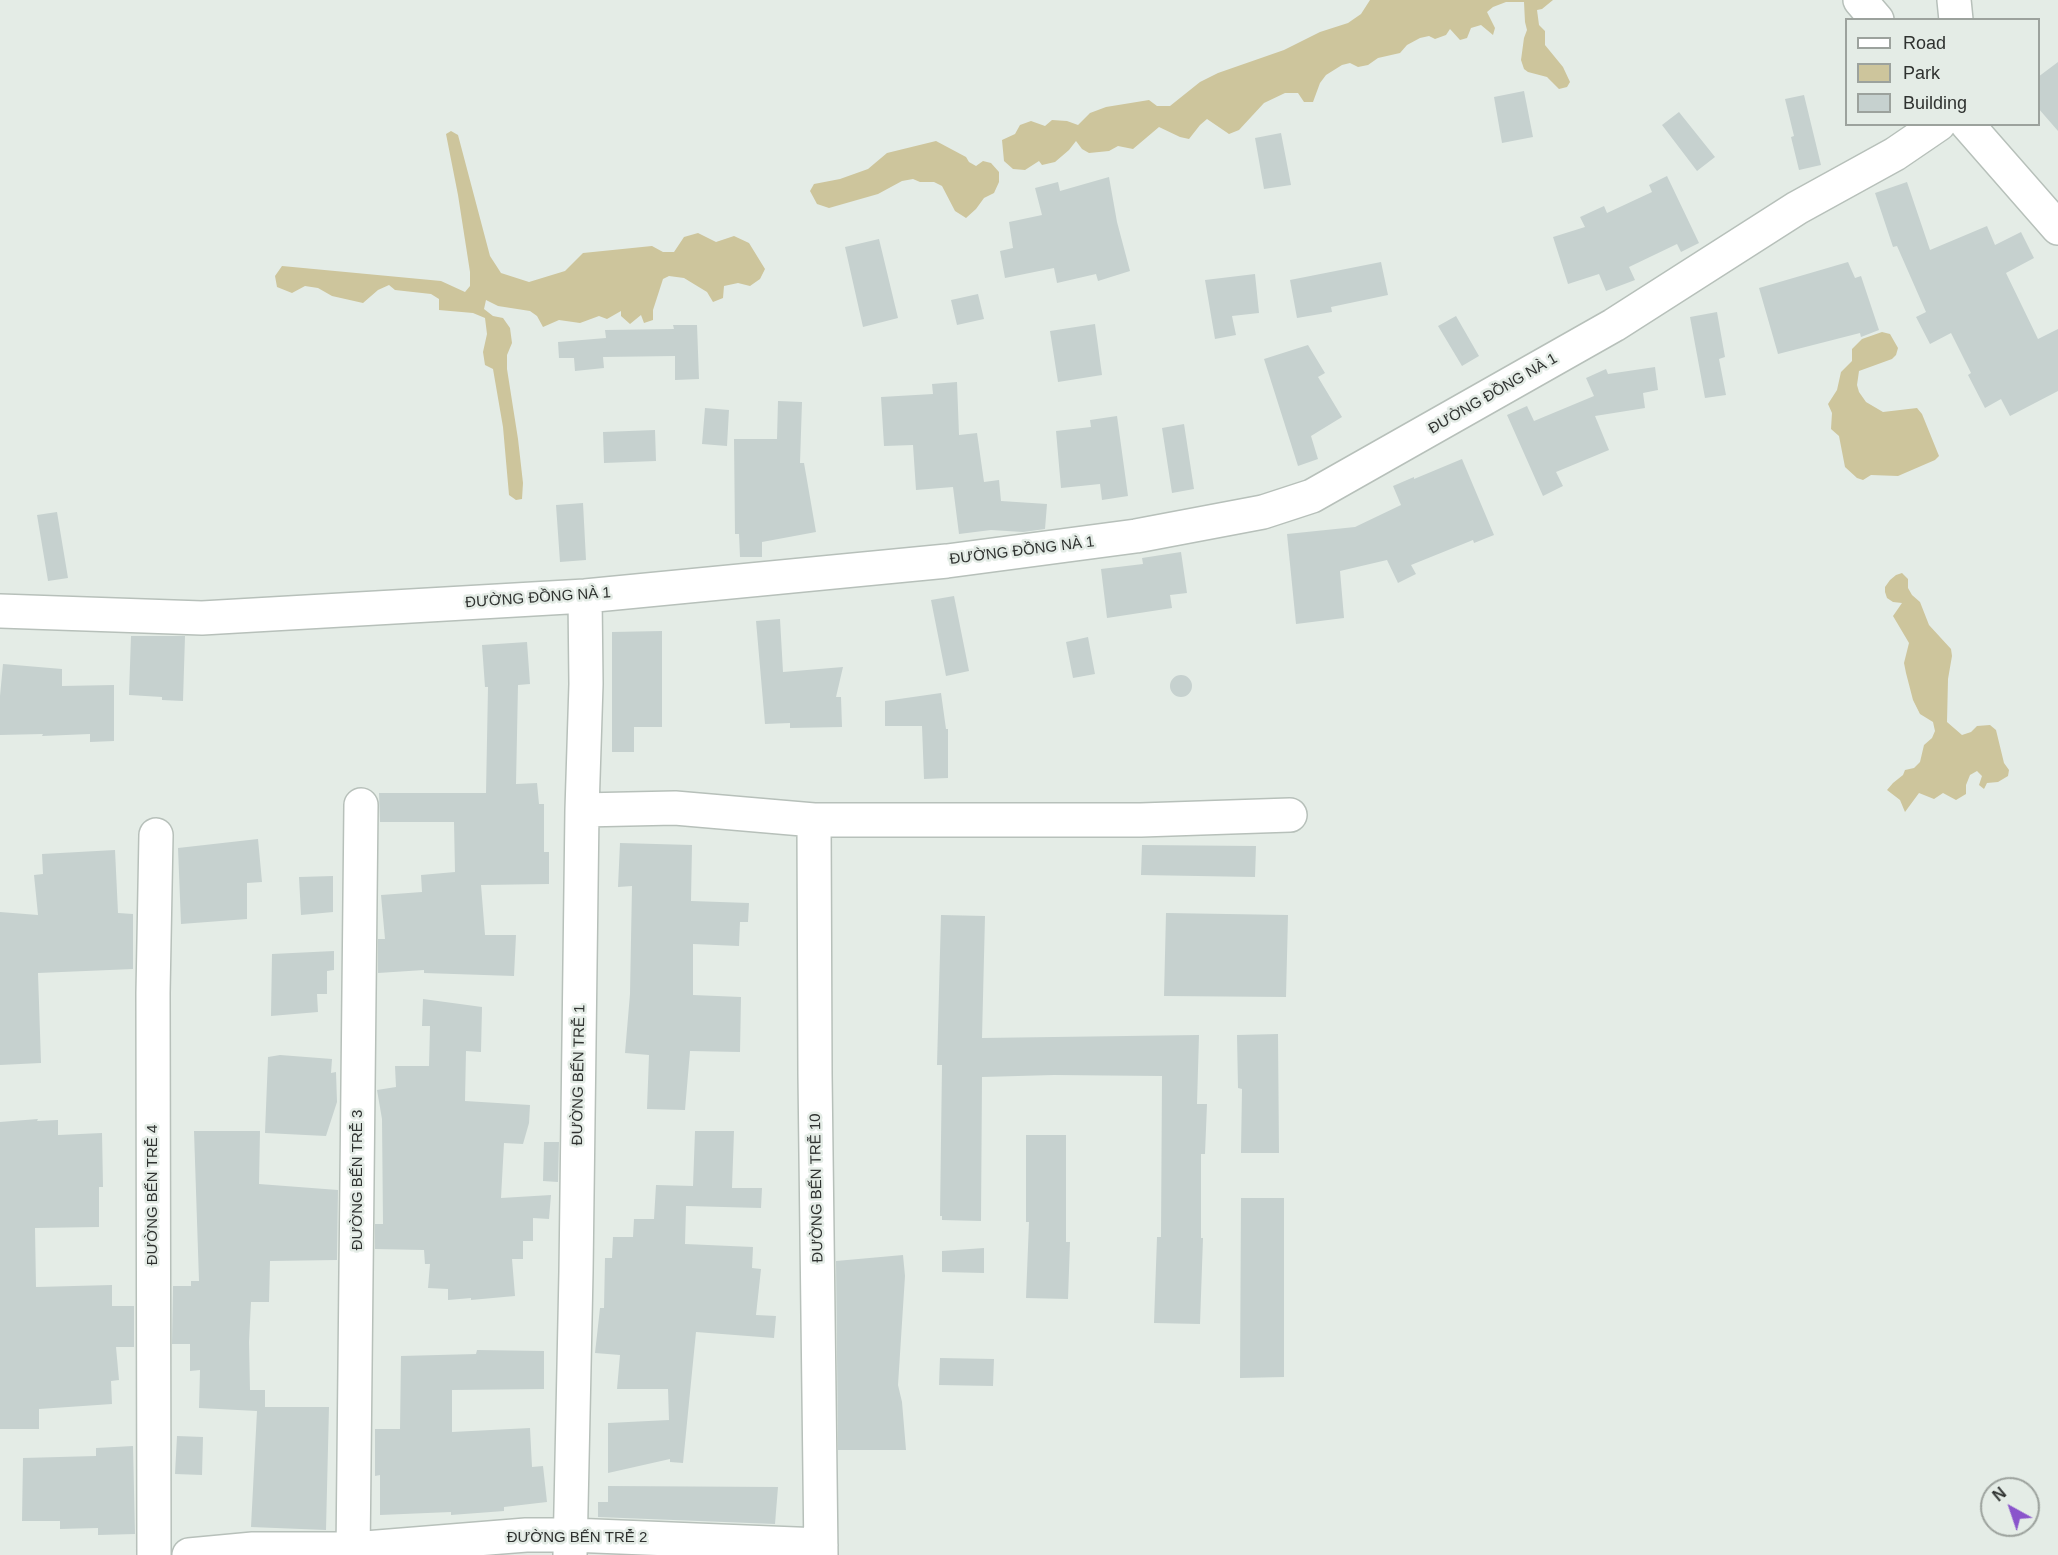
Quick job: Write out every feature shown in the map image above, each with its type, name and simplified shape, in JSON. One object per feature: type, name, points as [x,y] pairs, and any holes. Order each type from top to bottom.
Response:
[{"type":"street","points":[[1860,0],[1875,18]]},
{"type":"street","points":[[1954,0],[1956,18]]},
{"type":"street","name":"ĐƯỜNG ĐỒNG NÀ 1","points":[[0,611],[202,618],[585,596],[947,561],[1136,536],[1241,517],[1311,496],[1614,325],[1797,208],[1895,154],[1936,126]]},
{"type":"street","points":[[1969,126],[2058,228]]},
{"type":"street","name":"ĐƯỜNG BẾN TRỄ 1","points":[[570,1545],[586,684],[585,596]]},
{"type":"street","name":"ĐƯỜNG BẾN TRỄ 3","points":[[353,1552],[362,804]]},
{"type":"street","points":[[582,810],[675,808],[814,820],[1141,820],[1290,815]]},
{"type":"street","name":"ĐƯỜNG BẾN TRỄ 10","points":[[814,820],[821,1550]]},
{"type":"street","name":"ĐƯỜNG BẾN TRỄ 4","points":[[154,1555],[153,993],[156,835]]},
{"type":"street","name":"ĐƯỜNG BẾN TRỄ 2","points":[[189,1555],[253,1549],[353,1552],[526,1535],[570,1545],[821,1550]]},
{"type":"green space","points":[[1370,0],[1553,0],[1542,9],[1537,10],[1539,25],[1545,31],[1545,45],[1563,67],[1570,82],[1567,87],[1559,89],[1547,77],[1524,69],[1521,60],[1527,30],[1524,2],[1506,2],[1487,12],[1495,28],[1493,35],[1481,25],[1471,28],[1467,38],[1460,40],[1450,29],[1446,35],[1435,39],[1429,36],[1420,38],[1407,45],[1400,53],[1378,58],[1368,65],[1358,67],[1350,63],[1342,65],[1326,75],[1320,83],[1313,102],[1304,102],[1298,93],[1285,93],[1264,103],[1239,130],[1229,134],[1207,119],[1189,139],[1159,127],[1133,149],[1118,146],[1109,151],[1089,153],[1082,149],[1076,141],[1055,162],[1042,165],[1039,161],[1025,170],[1013,169],[1004,161],[1002,140],[1015,134],[1020,125],[1031,121],[1045,126],[1052,120],[1067,121],[1078,125],[1090,113],[1106,107],[1149,100],[1157,106],[1170,106],[1200,82],[1218,73],[1284,50],[1320,32],[1348,23],[1361,14]]},
{"type":"green space","points":[[451,131],[458,135],[490,256],[501,273],[529,282],[565,271],[583,253],[652,246],[663,252],[674,252],[684,237],[698,233],[716,242],[734,236],[749,243],[765,269],[760,279],[750,286],[738,283],[724,286],[723,298],[713,302],[707,292],[684,278],[669,276],[663,279],[653,310],[653,320],[644,323],[641,315],[630,324],[621,316],[621,311],[607,319],[599,316],[580,323],[559,320],[543,327],[537,316],[530,311],[498,306],[486,300],[484,309],[493,316],[503,318],[510,328],[512,343],[507,355],[507,369],[518,439],[523,483],[522,499],[516,500],[509,495],[503,427],[493,369],[485,365],[483,352],[487,334],[485,318],[473,313],[439,310],[439,299],[431,294],[395,290],[389,285],[378,290],[363,303],[332,296],[318,288],[305,286],[292,293],[277,287],[275,276],[282,266],[441,281],[465,292],[470,286],[470,272],[446,134]]},
{"type":"green space","points":[[936,141],[966,157],[976,166],[983,161],[991,163],[999,172],[999,182],[994,193],[984,198],[966,218],[955,211],[942,186],[934,182],[920,182],[913,179],[902,181],[878,194],[829,208],[817,204],[810,191],[814,184],[840,179],[868,169],[887,153]]},
{"type":"green space","points":[[1882,332],[1890,334],[1898,348],[1896,355],[1892,359],[1859,371],[1857,385],[1859,392],[1866,402],[1883,412],[1917,408],[1922,414],[1939,456],[1935,460],[1898,476],[1871,475],[1863,480],[1857,478],[1845,467],[1839,436],[1831,429],[1832,413],[1828,404],[1837,390],[1841,372],[1852,361],[1852,349],[1862,339]]},
{"type":"green space","points":[[1902,573],[1908,579],[1908,588],[1912,595],[1920,602],[1929,625],[1951,649],[1947,722],[1962,735],[1971,732],[1977,726],[1990,725],[1996,730],[2004,763],[2009,770],[2008,776],[1998,782],[1987,783],[1984,789],[1979,785],[1982,776],[1977,771],[1970,775],[1966,785],[1966,794],[1956,800],[1943,793],[1934,799],[1919,793],[1905,812],[1900,800],[1887,790],[1903,775],[1905,770],[1914,768],[1920,762],[1924,745],[1932,738],[1935,731],[1933,722],[1920,714],[1913,700],[1906,673],[1904,663],[1909,643],[1893,616],[1902,603],[1893,602],[1887,598],[1885,592],[1885,587],[1890,580]]},
{"type":"building","points":[[2058,62],[2058,131],[2040,110],[2040,76]]},
{"type":"building","points":[[1524,91],[1533,137],[1502,143],[1494,97]]},
{"type":"building","points":[[1804,95],[1821,165],[1799,170],[1785,99]]},
{"type":"building","points":[[1679,112],[1715,157],[1697,171],[1662,125]]},
{"type":"building","points":[[1281,133],[1291,185],[1264,189],[1255,138]]},
{"type":"building","points":[[1667,176],[1699,243],[1681,252],[1677,244],[1629,267],[1635,280],[1606,291],[1599,274],[1568,284],[1553,237],[1585,227],[1580,217],[1604,206],[1607,213],[1652,192],[1649,185]]},
{"type":"building","points":[[1109,177],[1117,222],[1130,271],[1098,281],[1096,274],[1057,283],[1054,268],[1005,278],[1000,251],[1013,248],[1009,222],[1042,215],[1035,188],[1058,182],[1060,191]]},
{"type":"building","points":[[1907,182],[1930,250],[1987,226],[1995,245],[2021,232],[2034,258],[2006,273],[2038,339],[2058,329],[2058,391],[2010,416],[2001,399],[1985,408],[1968,375],[1971,373],[1951,333],[1930,344],[1916,317],[1926,312],[1897,246],[1893,247],[1875,193]]},
{"type":"building","points":[[879,239],[898,318],[863,327],[845,247]]},
{"type":"building","points":[[1381,262],[1388,295],[1331,307],[1332,312],[1297,318],[1290,280]]},
{"type":"building","points":[[1848,262],[1855,278],[1861,276],[1879,330],[1861,337],[1860,333],[1778,354],[1759,288]]},
{"type":"building","points":[[1255,274],[1259,313],[1232,316],[1236,335],[1215,339],[1205,280]]},
{"type":"building","points":[[978,294],[984,319],[957,325],[951,300]]},
{"type":"building","points":[[1717,312],[1725,357],[1719,359],[1726,395],[1705,398],[1690,317]]},
{"type":"building","points":[[1456,316],[1479,356],[1462,366],[1438,326]]},
{"type":"building","points":[[1095,324],[1102,375],[1058,382],[1050,331]]},
{"type":"building","points":[[673,325],[697,325],[699,379],[675,380],[675,356],[603,357],[604,368],[575,371],[574,358],[559,358],[558,342],[606,338],[605,330],[674,329]]},
{"type":"building","points":[[1308,345],[1325,373],[1318,377],[1342,417],[1311,436],[1318,459],[1298,466],[1264,359]]},
{"type":"building","points":[[1655,367],[1658,390],[1643,393],[1645,408],[1595,416],[1609,450],[1556,472],[1563,486],[1543,496],[1507,415],[1527,406],[1534,421],[1594,396],[1586,378],[1606,369],[1608,374]]},
{"type":"building","points":[[957,382],[959,435],[977,433],[984,482],[999,480],[1001,501],[1047,504],[1045,529],[1023,532],[991,530],[959,534],[953,487],[916,490],[913,445],[884,446],[881,397],[933,394],[932,384]]},
{"type":"building","points":[[778,401],[802,402],[800,463],[804,463],[816,532],[762,542],[762,557],[740,557],[739,534],[735,534],[734,439],[777,439]]},
{"type":"building","points":[[705,408],[729,410],[727,446],[702,444]]},
{"type":"building","points":[[1117,416],[1128,496],[1102,500],[1100,484],[1061,488],[1056,431],[1091,427],[1090,420]]},
{"type":"building","points":[[1184,424],[1194,489],[1172,493],[1162,428]]},
{"type":"building","points":[[655,430],[656,461],[604,463],[603,432]]},
{"type":"building","points":[[1462,459],[1494,535],[1474,543],[1473,540],[1411,565],[1416,574],[1398,583],[1387,560],[1340,571],[1344,618],[1296,624],[1287,534],[1355,527],[1401,505],[1393,486]]},
{"type":"building","points":[[583,503],[586,560],[560,562],[556,505]]},
{"type":"building","points":[[57,512],[68,578],[48,581],[37,515]]},
{"type":"building","points":[[1181,552],[1187,593],[1170,595],[1172,608],[1107,618],[1101,569],[1143,564],[1142,558]]},
{"type":"building","points":[[954,596],[969,671],[946,676],[931,600]]},
{"type":"building","points":[[780,619],[783,672],[843,667],[836,697],[841,697],[842,727],[790,728],[790,723],[765,724],[756,621]]},
{"type":"building","points":[[662,631],[662,727],[634,727],[634,752],[612,752],[612,632]]},
{"type":"building","points":[[131,636],[185,636],[183,701],[129,695]]},
{"type":"building","points":[[1088,637],[1095,674],[1073,678],[1066,642]]},
{"type":"building","points":[[527,642],[530,684],[518,685],[516,784],[537,783],[539,804],[544,804],[544,852],[549,852],[549,884],[481,885],[485,935],[516,935],[514,976],[424,973],[424,970],[378,973],[378,939],[385,939],[381,895],[422,892],[421,875],[455,872],[454,822],[380,822],[379,793],[486,793],[488,687],[485,687],[482,645]]},
{"type":"building","points":[[3,664],[62,669],[62,686],[114,685],[114,741],[90,742],[90,734],[0,735]]},
{"type":"building","points":[[1181,675],[1189,678],[1192,686],[1189,694],[1181,697],[1173,694],[1170,686],[1173,678]]},
{"type":"building","points":[[941,693],[946,729],[948,729],[948,778],[924,779],[922,726],[885,726],[885,701]]},
{"type":"building","points":[[258,839],[262,882],[247,883],[247,919],[181,924],[178,848]]},
{"type":"building","points":[[620,843],[692,845],[691,901],[749,903],[748,922],[740,922],[739,946],[693,944],[693,995],[741,997],[740,1052],[690,1051],[685,1110],[647,1109],[649,1055],[625,1053],[630,994],[632,886],[618,887]]},
{"type":"building","points":[[1142,845],[1256,846],[1255,877],[1141,875]]},
{"type":"building","points":[[115,850],[118,913],[133,914],[133,969],[38,973],[41,1063],[0,1065],[0,912],[38,915],[34,875],[43,874],[42,854]]},
{"type":"building","points":[[333,876],[333,912],[301,915],[299,877]]},
{"type":"building","points":[[1166,913],[1288,915],[1286,997],[1164,996]]},
{"type":"building","points":[[941,915],[985,916],[982,1038],[1199,1035],[1197,1104],[1207,1104],[1205,1154],[1201,1154],[1201,1238],[1203,1238],[1200,1324],[1154,1323],[1157,1237],[1161,1237],[1162,1076],[982,1077],[981,1221],[942,1220],[940,1216],[942,1065],[937,1065]]},
{"type":"building","points":[[334,951],[334,970],[327,971],[327,994],[317,994],[318,1012],[271,1016],[272,954]]},
{"type":"building","points":[[423,999],[482,1007],[481,1052],[466,1051],[465,1101],[530,1105],[529,1123],[523,1144],[504,1143],[501,1198],[551,1195],[549,1219],[533,1218],[533,1241],[523,1241],[523,1259],[512,1259],[515,1296],[448,1300],[448,1289],[428,1288],[430,1264],[425,1264],[424,1250],[375,1249],[375,1224],[383,1224],[382,1119],[377,1090],[396,1087],[395,1066],[429,1066],[430,1026],[422,1026]]},
{"type":"building","points":[[1278,1034],[1279,1153],[1241,1153],[1242,1089],[1238,1088],[1237,1035]]},
{"type":"building","points":[[280,1055],[332,1059],[331,1073],[336,1072],[337,1102],[326,1136],[265,1133],[268,1057]]},
{"type":"building","points":[[38,1119],[37,1121],[58,1120],[58,1135],[102,1133],[103,1187],[99,1187],[99,1227],[35,1228],[36,1287],[112,1285],[112,1306],[134,1306],[134,1347],[116,1347],[119,1380],[111,1381],[112,1404],[39,1409],[39,1429],[0,1429],[0,1122]]},
{"type":"building","points":[[194,1131],[260,1131],[259,1184],[338,1190],[337,1260],[270,1261],[269,1302],[251,1302],[249,1342],[250,1390],[265,1390],[265,1407],[329,1407],[326,1530],[251,1527],[257,1411],[199,1408],[200,1370],[190,1371],[190,1344],[172,1344],[173,1286],[191,1286],[191,1281],[199,1281]]},
{"type":"building","points":[[695,1131],[734,1131],[732,1188],[762,1188],[761,1208],[686,1206],[685,1244],[753,1247],[752,1268],[761,1269],[756,1315],[776,1316],[774,1338],[696,1332],[683,1463],[670,1462],[670,1459],[608,1473],[608,1423],[669,1420],[668,1389],[617,1389],[620,1355],[595,1353],[600,1308],[604,1308],[605,1258],[612,1258],[613,1237],[633,1237],[634,1219],[654,1219],[656,1185],[693,1186]]},
{"type":"building","points":[[1026,1135],[1066,1135],[1066,1242],[1070,1242],[1068,1299],[1026,1298],[1029,1222],[1026,1222]]},
{"type":"building","points":[[544,1142],[559,1142],[558,1182],[543,1181]]},
{"type":"building","points":[[1241,1198],[1284,1198],[1284,1377],[1240,1378]]},
{"type":"building","points":[[984,1248],[984,1273],[942,1272],[942,1251]]},
{"type":"building","points":[[903,1255],[905,1276],[898,1385],[902,1402],[906,1450],[838,1450],[836,1261]]},
{"type":"building","points":[[477,1350],[544,1351],[544,1389],[452,1390],[452,1432],[530,1428],[532,1467],[543,1466],[547,1502],[504,1507],[504,1511],[451,1515],[451,1512],[380,1515],[380,1475],[375,1476],[375,1429],[400,1429],[401,1356],[476,1354]]},
{"type":"building","points":[[940,1358],[994,1359],[993,1386],[939,1385]]},
{"type":"building","points":[[177,1436],[203,1437],[202,1475],[175,1474]]},
{"type":"building","points":[[133,1446],[135,1534],[98,1535],[98,1528],[60,1529],[60,1521],[22,1521],[23,1458],[96,1456],[96,1448]]},
{"type":"building","points":[[608,1486],[778,1487],[775,1524],[598,1517],[598,1502],[608,1502]]}]
